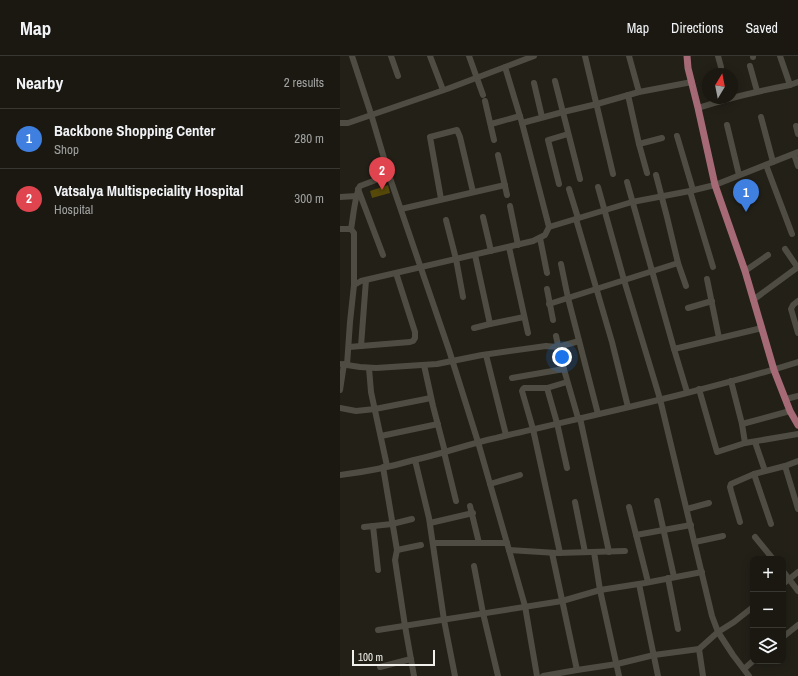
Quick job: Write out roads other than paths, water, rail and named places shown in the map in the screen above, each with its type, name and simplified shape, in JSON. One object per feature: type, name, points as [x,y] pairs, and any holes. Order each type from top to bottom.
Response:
[{"type":"main road","points":[[687,56],[688,68],[715,185],[745,271],[774,370],[790,411],[798,425]]},
{"type":"street","points":[[352,56],[389,175],[453,361],[478,442],[525,606],[537,676]]},
{"type":"street","points":[[391,56],[398,76]]},
{"type":"street","points":[[430,56],[443,90]]},
{"type":"street","points":[[468,56],[484,98],[494,140]]},
{"type":"street","points":[[340,123],[348,123],[534,56]]},
{"type":"street","points":[[586,56],[613,174]]},
{"type":"street","points":[[629,56],[639,92]]},
{"type":"street","points":[[718,56],[721,67]]},
{"type":"street","points":[[780,56],[790,84]]},
{"type":"street","points":[[750,66],[757,91]]},
{"type":"street","points":[[354,285],[361,281],[518,245],[545,235],[548,227],[522,123],[505,67]]},
{"type":"street","points":[[555,81],[580,179]]},
{"type":"street","points":[[522,123],[639,92],[692,82]]},
{"type":"street","points":[[738,96],[798,82]]},
{"type":"street","points":[[534,83],[542,118]]},
{"type":"street","points":[[628,96],[647,173]]},
{"type":"street","points":[[698,108],[711,104]]},
{"type":"street","points":[[491,124],[520,116]]},
{"type":"street","points":[[761,117],[773,162]]},
{"type":"street","points":[[727,125],[739,175]]},
{"type":"street","points":[[796,126],[798,134]]},
{"type":"street","points":[[441,199],[430,137],[457,130],[460,137],[472,192]]},
{"type":"street","points":[[559,184],[548,140],[568,134]]},
{"type":"street","points":[[677,136],[713,267]]},
{"type":"street","points":[[639,144],[662,138]]},
{"type":"street","points":[[548,227],[632,202],[715,185],[796,153],[798,166]]},
{"type":"street","points":[[498,155],[507,195]]},
{"type":"street","points":[[766,165],[792,234]]},
{"type":"street","points":[[656,174],[678,263],[686,286]]},
{"type":"street","points":[[340,390],[344,364],[349,347],[354,285],[354,233],[351,229],[358,189],[360,186],[389,175]]},
{"type":"street","points":[[627,182],[651,272],[687,392]]},
{"type":"street","points":[[401,209],[505,185]]},
{"type":"street","points":[[598,187],[660,399],[712,616],[718,632],[749,676]]},
{"type":"street","points":[[358,189],[383,255]]},
{"type":"street","points":[[569,189],[612,342],[628,407]]},
{"type":"street","points":[[340,197],[357,196]]},
{"type":"street","points":[[510,206],[518,245]]},
{"type":"street","points":[[483,217],[491,251]]},
{"type":"street","points":[[446,220],[456,259],[463,297]]},
{"type":"street","points":[[340,229],[351,229]]},
{"type":"street","points":[[540,238],[547,273]]},
{"type":"street","points":[[509,247],[528,333]]},
{"type":"street","points":[[753,300],[798,267],[785,249]]},
{"type":"street","points":[[475,255],[490,324]]},
{"type":"street","points":[[745,271],[768,255]]},
{"type":"street","points":[[550,304],[678,263]]},
{"type":"street","points":[[561,264],[568,298],[598,414]]},
{"type":"street","points":[[349,347],[410,342],[415,338],[415,332],[396,273]]},
{"type":"street","points":[[707,278],[720,338]]},
{"type":"street","points":[[361,346],[366,280]]},
{"type":"street","points":[[547,289],[553,320]]},
{"type":"street","points":[[688,308],[712,301]]},
{"type":"street","points":[[797,329],[791,309],[798,301]]},
{"type":"street","points":[[474,328],[524,317]]},
{"type":"street","points":[[674,349],[762,328]]},
{"type":"street","points":[[556,336],[567,382],[579,418],[609,552]]},
{"type":"street","points":[[344,364],[376,368],[437,364],[486,354],[546,346],[558,346],[579,341]]},
{"type":"street","points":[[486,354],[506,435]]},
{"type":"street","points":[[340,475],[415,460],[506,435],[732,381],[798,362]]},
{"type":"street","points":[[424,364],[456,501]]},
{"type":"street","points":[[369,368],[371,392],[381,436],[392,524],[397,550],[395,560],[414,676]]},
{"type":"street","points":[[512,378],[564,369]]},
{"type":"street","points":[[732,381],[745,443]]},
{"type":"street","points":[[560,553],[533,429],[522,391],[524,388],[547,388],[567,382]]},
{"type":"street","points":[[547,388],[557,423],[567,468]]},
{"type":"street","points":[[699,389],[717,452],[745,443],[798,434]]},
{"type":"street","points":[[786,399],[798,396]]},
{"type":"street","points":[[340,408],[356,411],[375,409],[431,398]]},
{"type":"street","points":[[742,424],[790,411]]},
{"type":"street","points":[[381,436],[438,424]]},
{"type":"street","points":[[755,442],[765,471]]},
{"type":"street","points":[[415,460],[430,523],[444,620],[455,676]]},
{"type":"street","points":[[740,522],[730,487],[731,484],[754,474],[798,461]]},
{"type":"street","points":[[785,466],[798,509]]},
{"type":"street","points":[[754,474],[771,524]]},
{"type":"street","points":[[490,484],[520,475]]},
{"type":"street","points":[[657,501],[671,578],[678,629]]},
{"type":"street","points":[[575,502],[585,552]]},
{"type":"street","points":[[687,509],[709,503]]},
{"type":"street","points":[[470,506],[473,513],[479,543]]},
{"type":"street","points":[[629,507],[648,582]]},
{"type":"street","points":[[430,523],[473,513]]},
{"type":"street","points":[[364,527],[392,524],[412,519]]},
{"type":"street","points":[[636,535],[691,525]]},
{"type":"street","points":[[373,526],[378,570]]},
{"type":"street","points":[[695,542],[723,536]]},
{"type":"street","points":[[756,537],[772,556]]},
{"type":"street","points":[[433,543],[507,543]]},
{"type":"street","points":[[397,550],[421,544]]},
{"type":"street","points":[[509,550],[552,553],[625,551]]},
{"type":"street","points":[[594,552],[600,590],[619,676]]},
{"type":"street","points":[[552,553],[576,672]]},
{"type":"street","points":[[474,566],[483,613],[498,676]]},
{"type":"street","points":[[378,630],[562,601],[600,590],[702,572]]},
{"type":"street","points":[[786,582],[798,572]]},
{"type":"street","points":[[786,574],[798,592]]},
{"type":"street","points":[[639,584],[658,676]]},
{"type":"street","points":[[543,676],[576,672],[654,655],[699,649],[718,632],[750,609]]},
{"type":"street","points":[[786,635],[798,625]]},
{"type":"street","points":[[699,649],[703,676]]},
{"type":"street","points":[[380,666],[411,658]]},
{"type":"street","points":[[744,668],[750,663]]},
{"type":"place","name":"Vatsalya Multispeciality Hospital","points":[[382,190]]},
{"type":"place","name":"Backbone Shopping Center","points":[[746,212]]}]
